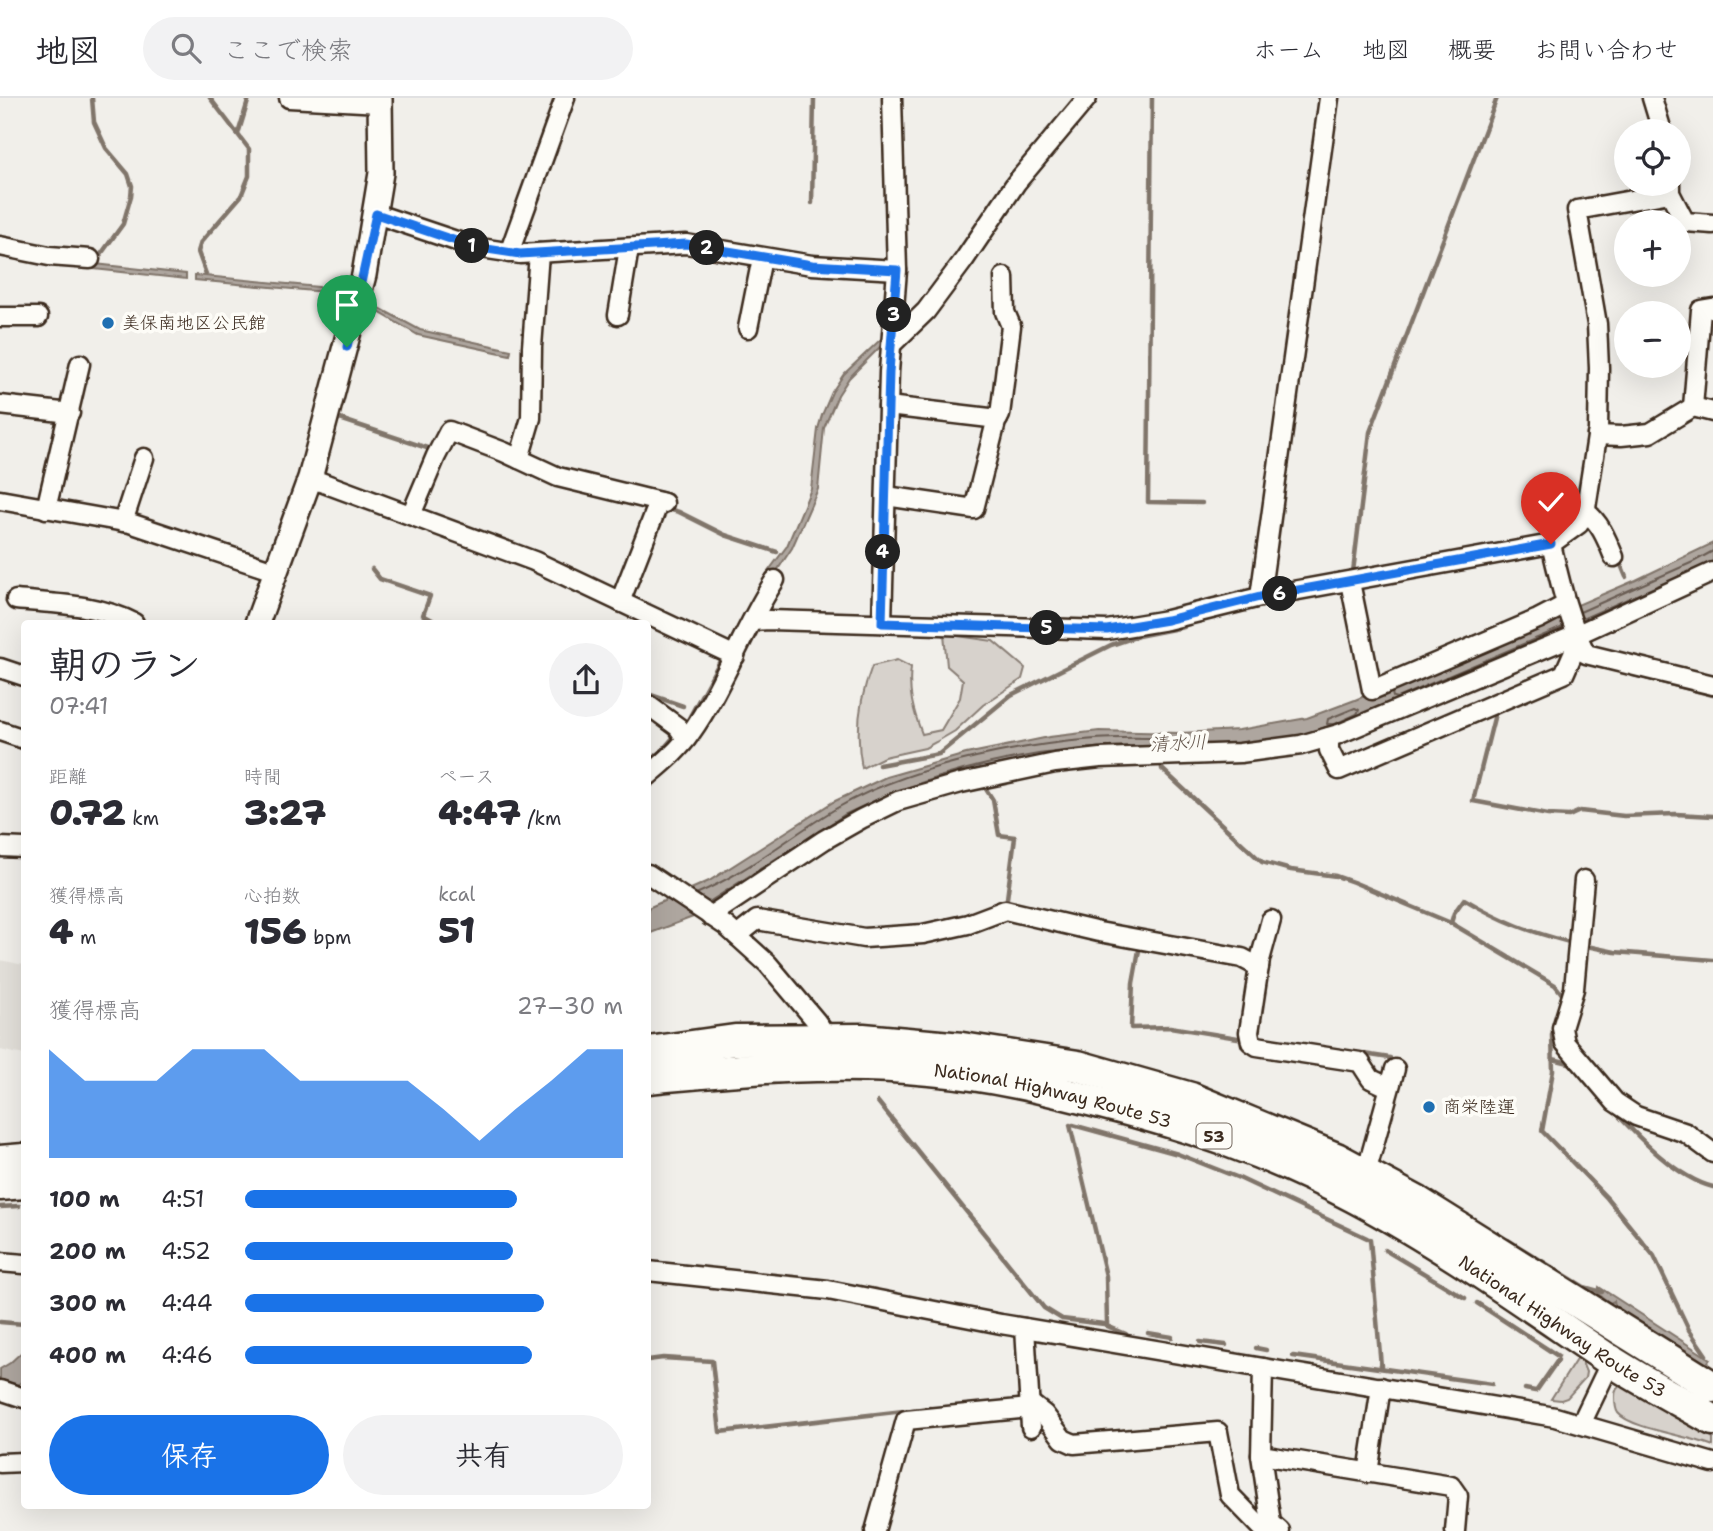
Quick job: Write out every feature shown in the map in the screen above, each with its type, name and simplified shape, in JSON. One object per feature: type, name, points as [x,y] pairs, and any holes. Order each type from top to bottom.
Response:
[{"type":"highway","name":"National Highway Route 53","points":[[651,1052],[735,1040],[829,1038],[962,1048],[1078,1066],[1191,1098],[1336,1158],[1361,1186],[1488,1276],[1611,1360],[1713,1420]]},
{"type":"highway","name":"National Highway Route 53","points":[[651,1078],[723,1070],[841,1066],[929,1069],[1021,1082],[1168,1120],[1430,1210],[1713,1387]]},
{"type":"highway","points":[[0,1161],[21,1158]]},
{"type":"highway","points":[[0,1185],[21,1183]]},
{"type":"street","points":[[258,620],[310,478],[347,347],[376,214],[382,173],[380,100],[289,98]]},
{"type":"street","points":[[509,253],[565,98]]},
{"type":"street","points":[[882,623],[888,406],[897,270],[892,98]]},
{"type":"street","points":[[891,344],[926,311],[964,261],[1016,183],[1087,98]]},
{"type":"street","points":[[1260,597],[1329,98]]},
{"type":"street","points":[[1652,98],[1658,119]]},
{"type":"street","points":[[752,621],[1107,630],[1167,620],[1260,597],[1551,544],[1579,524],[1585,511],[1597,435],[1597,324],[1577,210],[1636,196]]},
{"type":"street","points":[[1674,196],[1685,222],[1713,224]]},
{"type":"street","points":[[376,214],[474,247],[509,253],[686,244],[812,265],[897,270]]},
{"type":"street","points":[[0,246],[50,256],[90,259]]},
{"type":"street","points":[[618,315],[629,248]]},
{"type":"street","points":[[519,459],[531,418],[532,347],[539,253]]},
{"type":"street","points":[[748,328],[762,258]]},
{"type":"street","points":[[886,496],[974,509],[998,419],[1011,326],[1005,312],[1004,276]]},
{"type":"street","points":[[1693,407],[1701,310],[1713,308]]},
{"type":"street","points":[[0,317],[38,317]]},
{"type":"street","points":[[46,509],[80,364]]},
{"type":"street","points":[[0,405],[70,414]]},
{"type":"street","points":[[888,406],[998,419]]},
{"type":"street","points":[[1597,435],[1650,433],[1693,407],[1713,412]]},
{"type":"street","points":[[411,515],[449,431],[568,480],[662,503],[620,603]]},
{"type":"street","points":[[123,522],[144,458]]},
{"type":"street","points":[[310,478],[486,546],[534,561],[735,656]]},
{"type":"street","points":[[0,500],[123,522],[276,572]]},
{"type":"street","points":[[1585,511],[1592,515],[1614,556]]},
{"type":"street","points":[[1551,544],[1565,605],[1586,654],[1713,685]]},
{"type":"street","points":[[710,916],[824,840],[898,801],[961,783],[1055,763],[1100,758],[1240,754],[1301,745],[1328,737],[1578,638],[1713,572]]},
{"type":"street","points":[[651,773],[686,739],[706,709],[775,580]]},
{"type":"street","points":[[1350,582],[1372,690],[1565,605]]},
{"type":"street","points":[[16,600],[96,608],[128,620]]},
{"type":"street","points":[[65,620],[71,606]]},
{"type":"street","points":[[1328,737],[1329,750],[1339,771],[1564,674],[1578,638]]},
{"type":"street","points":[[0,668],[21,675]]},
{"type":"street","points":[[651,707],[678,727],[686,739]]},
{"type":"street","points":[[0,731],[21,738]]},
{"type":"street","points":[[0,847],[21,848]]},
{"type":"street","points":[[651,876],[737,936],[768,964],[829,1038],[841,1066]]},
{"type":"street","points":[[1584,880],[1574,989],[1562,1028],[1565,1043],[1615,1102],[1636,1116],[1686,1133],[1713,1153]]},
{"type":"street","points":[[737,936],[757,920],[864,938],[923,933],[968,923],[1005,910],[1099,932],[1242,958],[1259,967]]},
{"type":"street","points":[[1271,920],[1259,967],[1249,1032],[1251,1042],[1257,1046],[1360,1062],[1371,1079],[1388,1087]]},
{"type":"street","points":[[1361,1186],[1395,1069]]},
{"type":"street","points":[[0,1262],[21,1264]]},
{"type":"street","points":[[651,1271],[828,1290],[1025,1328],[1555,1417],[1713,1463]]},
{"type":"street","points":[[1025,1328],[1031,1427]]},
{"type":"street","points":[[1581,1424],[1611,1360],[1627,1334]]},
{"type":"street","points":[[1263,1368],[1261,1455],[1271,1523],[1280,1531]]},
{"type":"street","points":[[1368,1473],[1381,1387]]},
{"type":"street","points":[[0,1390],[21,1397]]},
{"type":"street","points":[[875,1531],[906,1420],[1030,1405],[1044,1414],[1063,1439],[1074,1444],[1218,1432],[1230,1495],[1265,1531]]},
{"type":"street","points":[[1261,1455],[1451,1486],[1458,1496],[1455,1531]]},
{"type":"street","points":[[0,1463],[21,1462]]},
{"type":"shaded area","points":[[944,634],[993,641],[1025,668],[1022,679],[983,705],[955,731],[936,742],[925,748],[884,757],[862,768],[860,716],[872,666],[897,660],[911,667],[912,701],[922,734],[941,730],[960,698],[963,680],[947,666]]},
{"type":"shaded area","points":[[0,960],[21,964],[21,1054],[0,1050]]},
{"type":"shaded area","points":[[1579,1355],[1586,1372],[1585,1378],[1567,1398],[1551,1399]]},
{"type":"shaded area","points":[[1623,1384],[1690,1421],[1713,1438],[1713,1446],[1625,1419],[1618,1413],[1615,1403],[1616,1391]]},
{"type":"water","points":[[49,259],[186,274],[186,279],[48,264]]},
{"type":"water","points":[[195,275],[350,290],[346,294],[195,280]]},
{"type":"water","points":[[370,303],[420,330],[511,350],[510,355],[418,335],[370,307]]},
{"type":"water","points":[[896,331],[849,378],[838,395],[824,428],[818,489],[792,548],[765,589],[688,729],[651,765],[651,758],[686,721],[767,573],[787,546],[811,489],[818,429],[832,392],[844,374],[881,339]]},
{"type":"water","name":"清水川","points":[[1713,543],[1713,568],[1338,730],[1197,753],[927,788],[715,906],[651,933],[651,907],[709,881],[833,802],[886,777],[966,754],[1049,737],[1099,731],[1180,733],[1239,730],[1307,718],[1636,580]]},
{"type":"water","points":[[1599,1287],[1710,1359],[1706,1365],[1615,1307],[1614,1301],[1610,1303],[1598,1294]]},
{"type":"water","points":[[21,1353],[21,1382],[0,1398],[0,1369]]},
{"type":"waterway","points":[[92,98],[94,122],[106,148],[128,174],[132,186],[123,224],[96,261]]},
{"type":"waterway","points":[[206,274],[198,252],[201,242],[241,196],[249,176],[249,149],[210,98]]},
{"type":"waterway","points":[[238,134],[249,98]]},
{"type":"waterway","points":[[812,203],[814,98]]},
{"type":"waterway","points":[[1152,98],[1148,502],[1202,503]]},
{"type":"waterway","points":[[1348,573],[1353,572],[1370,432],[1497,98]]},
{"type":"waterway","points":[[340,419],[433,448]]},
{"type":"waterway","points":[[664,508],[679,512],[725,535],[777,552]]},
{"type":"waterway","points":[[1619,560],[1626,577]]},
{"type":"waterway","points":[[372,569],[380,579],[430,596],[423,615],[432,620]]},
{"type":"waterway","points":[[879,765],[939,754],[1011,695],[1111,645],[1138,636],[1184,627]]},
{"type":"waterway","points":[[1619,671],[1713,695]]},
{"type":"waterway","points":[[651,695],[683,706]]},
{"type":"waterway","points":[[1496,710],[1473,801],[1548,815],[1569,816],[1580,811],[1624,816],[1713,816]]},
{"type":"waterway","name":"清水川","points":[[1162,761],[1162,769],[1262,862],[1291,870],[1336,876],[1451,923],[1555,985],[1565,998]]},
{"type":"waterway","points":[[980,787],[984,786],[993,800],[999,835],[1015,837],[1006,906]]},
{"type":"waterway","points":[[1451,923],[1454,913],[1464,899],[1517,926],[1573,943]]},
{"type":"waterway","points":[[1582,945],[1615,952],[1713,960]]},
{"type":"waterway","points":[[1139,950],[1133,983],[1131,1028],[1170,1027],[1244,1039]]},
{"type":"waterway","points":[[1557,1016],[1552,1035],[1553,1071],[1542,1131],[1607,1198],[1654,1256],[1689,1330],[1706,1355]]},
{"type":"waterway","points":[[1357,1053],[1390,1058]]},
{"type":"waterway","points":[[1553,1059],[1573,1064]]},
{"type":"waterway","points":[[878,1102],[1044,1308],[1062,1319],[1104,1324]]},
{"type":"waterway","points":[[1615,1112],[1673,1166],[1713,1187]]},
{"type":"waterway","points":[[1070,1125],[1106,1276],[1107,1324]]},
{"type":"waterway","points":[[1073,1125],[1178,1154],[1239,1178],[1367,1238]]},
{"type":"waterway","points":[[0,1207],[19,1206]]},
{"type":"waterway","points":[[1370,1239],[1381,1366]]},
{"type":"waterway","points":[[1508,1240],[1584,1287],[1602,1292]]},
{"type":"waterway","points":[[1385,1250],[1465,1298]]},
{"type":"waterway","points":[[1477,1303],[1558,1356]]},
{"type":"waterway","points":[[0,1322],[21,1324]]},
{"type":"waterway","points":[[1107,1326],[1126,1334]]},
{"type":"waterway","points":[[1148,1333],[1172,1337]]},
{"type":"waterway","points":[[1200,1342],[1226,1345]]},
{"type":"waterway","points":[[1256,1348],[1266,1350]]},
{"type":"waterway","points":[[1293,1356],[1492,1384]]},
{"type":"waterway","points":[[651,1360],[712,1361],[720,1432],[930,1408]]},
{"type":"waterway","points":[[1537,1390],[1558,1360]]},
{"type":"waterway","points":[[1525,1389],[1535,1391]]},
{"type":"place","name":"美保南地区公民館","points":[[108,323]]},
{"type":"place","name":"商栄陸運","points":[[1429,1107]]},
{"type":"route","points":[[347,347],[376,214],[474,247],[520,254],[686,244],[812,265],[897,270],[889,372],[882,623],[1107,630],[1167,620],[1260,597],[1551,544]]}]
